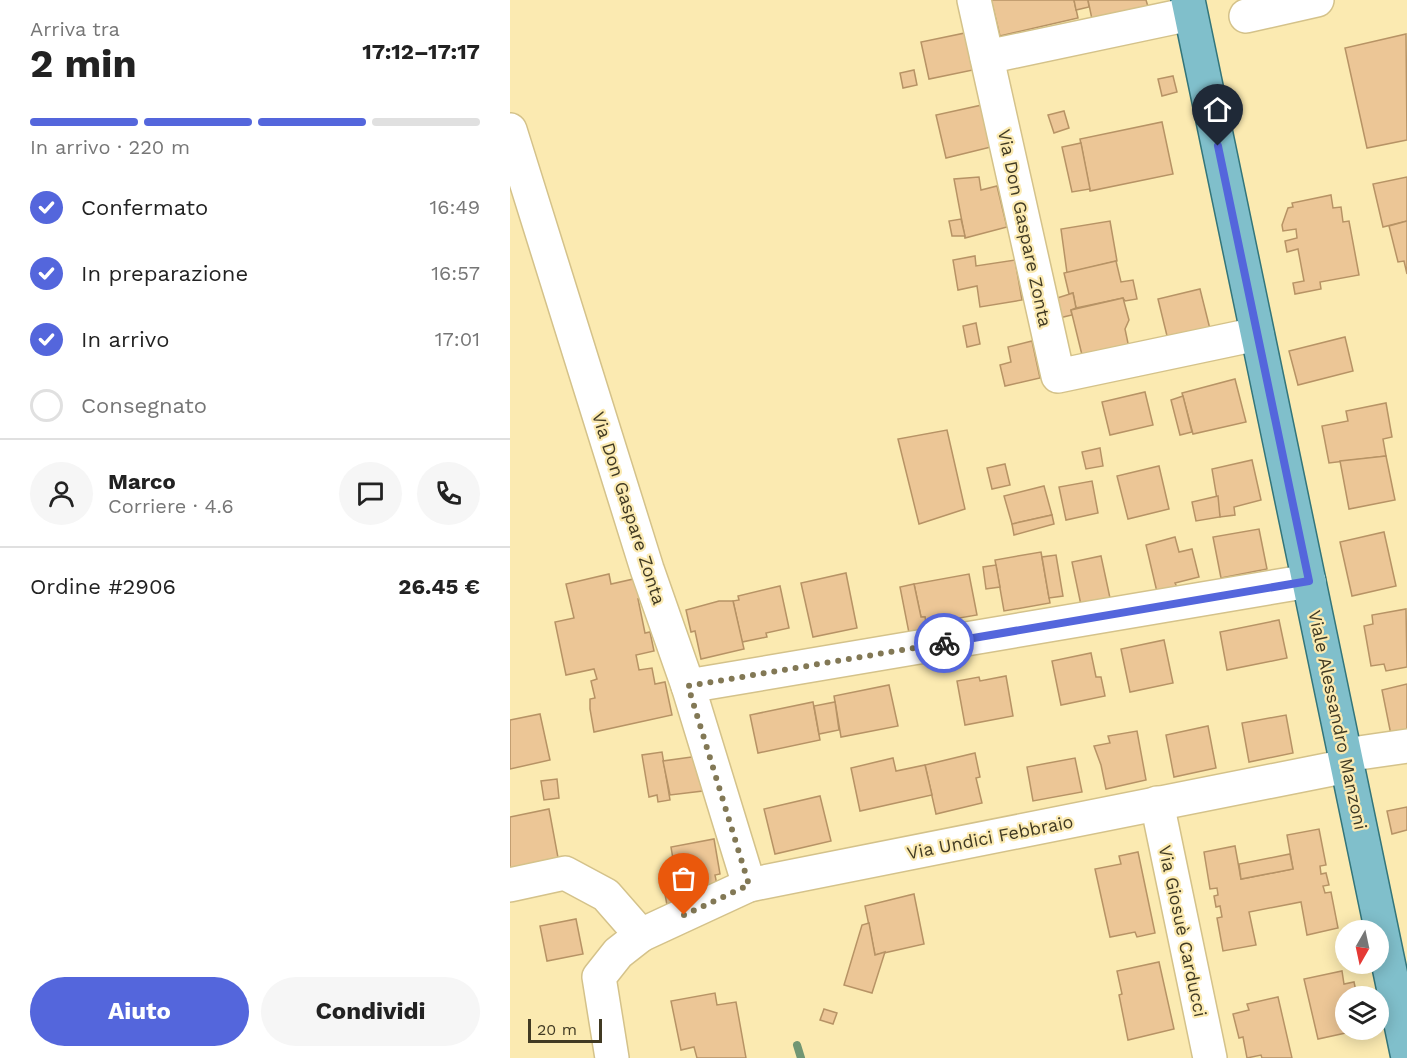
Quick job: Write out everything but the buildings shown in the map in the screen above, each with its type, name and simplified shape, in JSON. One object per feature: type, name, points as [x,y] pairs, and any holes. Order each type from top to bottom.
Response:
[{"type":"main road","name":"Viale Alessandro Manzoni","points":[[1189,7],[1407,1053]]},
{"type":"street","name":"Via Don Gaspare Zonta","points":[[974,0],[1058,376],[1257,334]]},
{"type":"street","points":[[1246,16],[1317,0]]},
{"type":"street","points":[[987,57],[1189,7]]},
{"type":"street","name":"Via Don Gaspare Zonta","points":[[510,130],[647,569],[688,686],[749,885]]},
{"type":"street","points":[[688,686],[1309,581]]},
{"type":"street","name":"Via Undici Febbraio","points":[[612,1058],[599,977],[618,953],[641,935],[749,885],[1157,803],[1407,746]]},
{"type":"street","name":"Via Giosuè Carducci","points":[[1157,803],[1210,1058]]},
{"type":"street","points":[[510,885],[565,873],[606,895],[641,935]]},
{"type":"waterway","points":[[797,1045],[801,1058]]},
{"type":"way so far","points":[[684,915],[749,885],[688,686],[944,643]]},
{"type":"route","points":[[944,643],[1309,581],[1218,146]]}]
